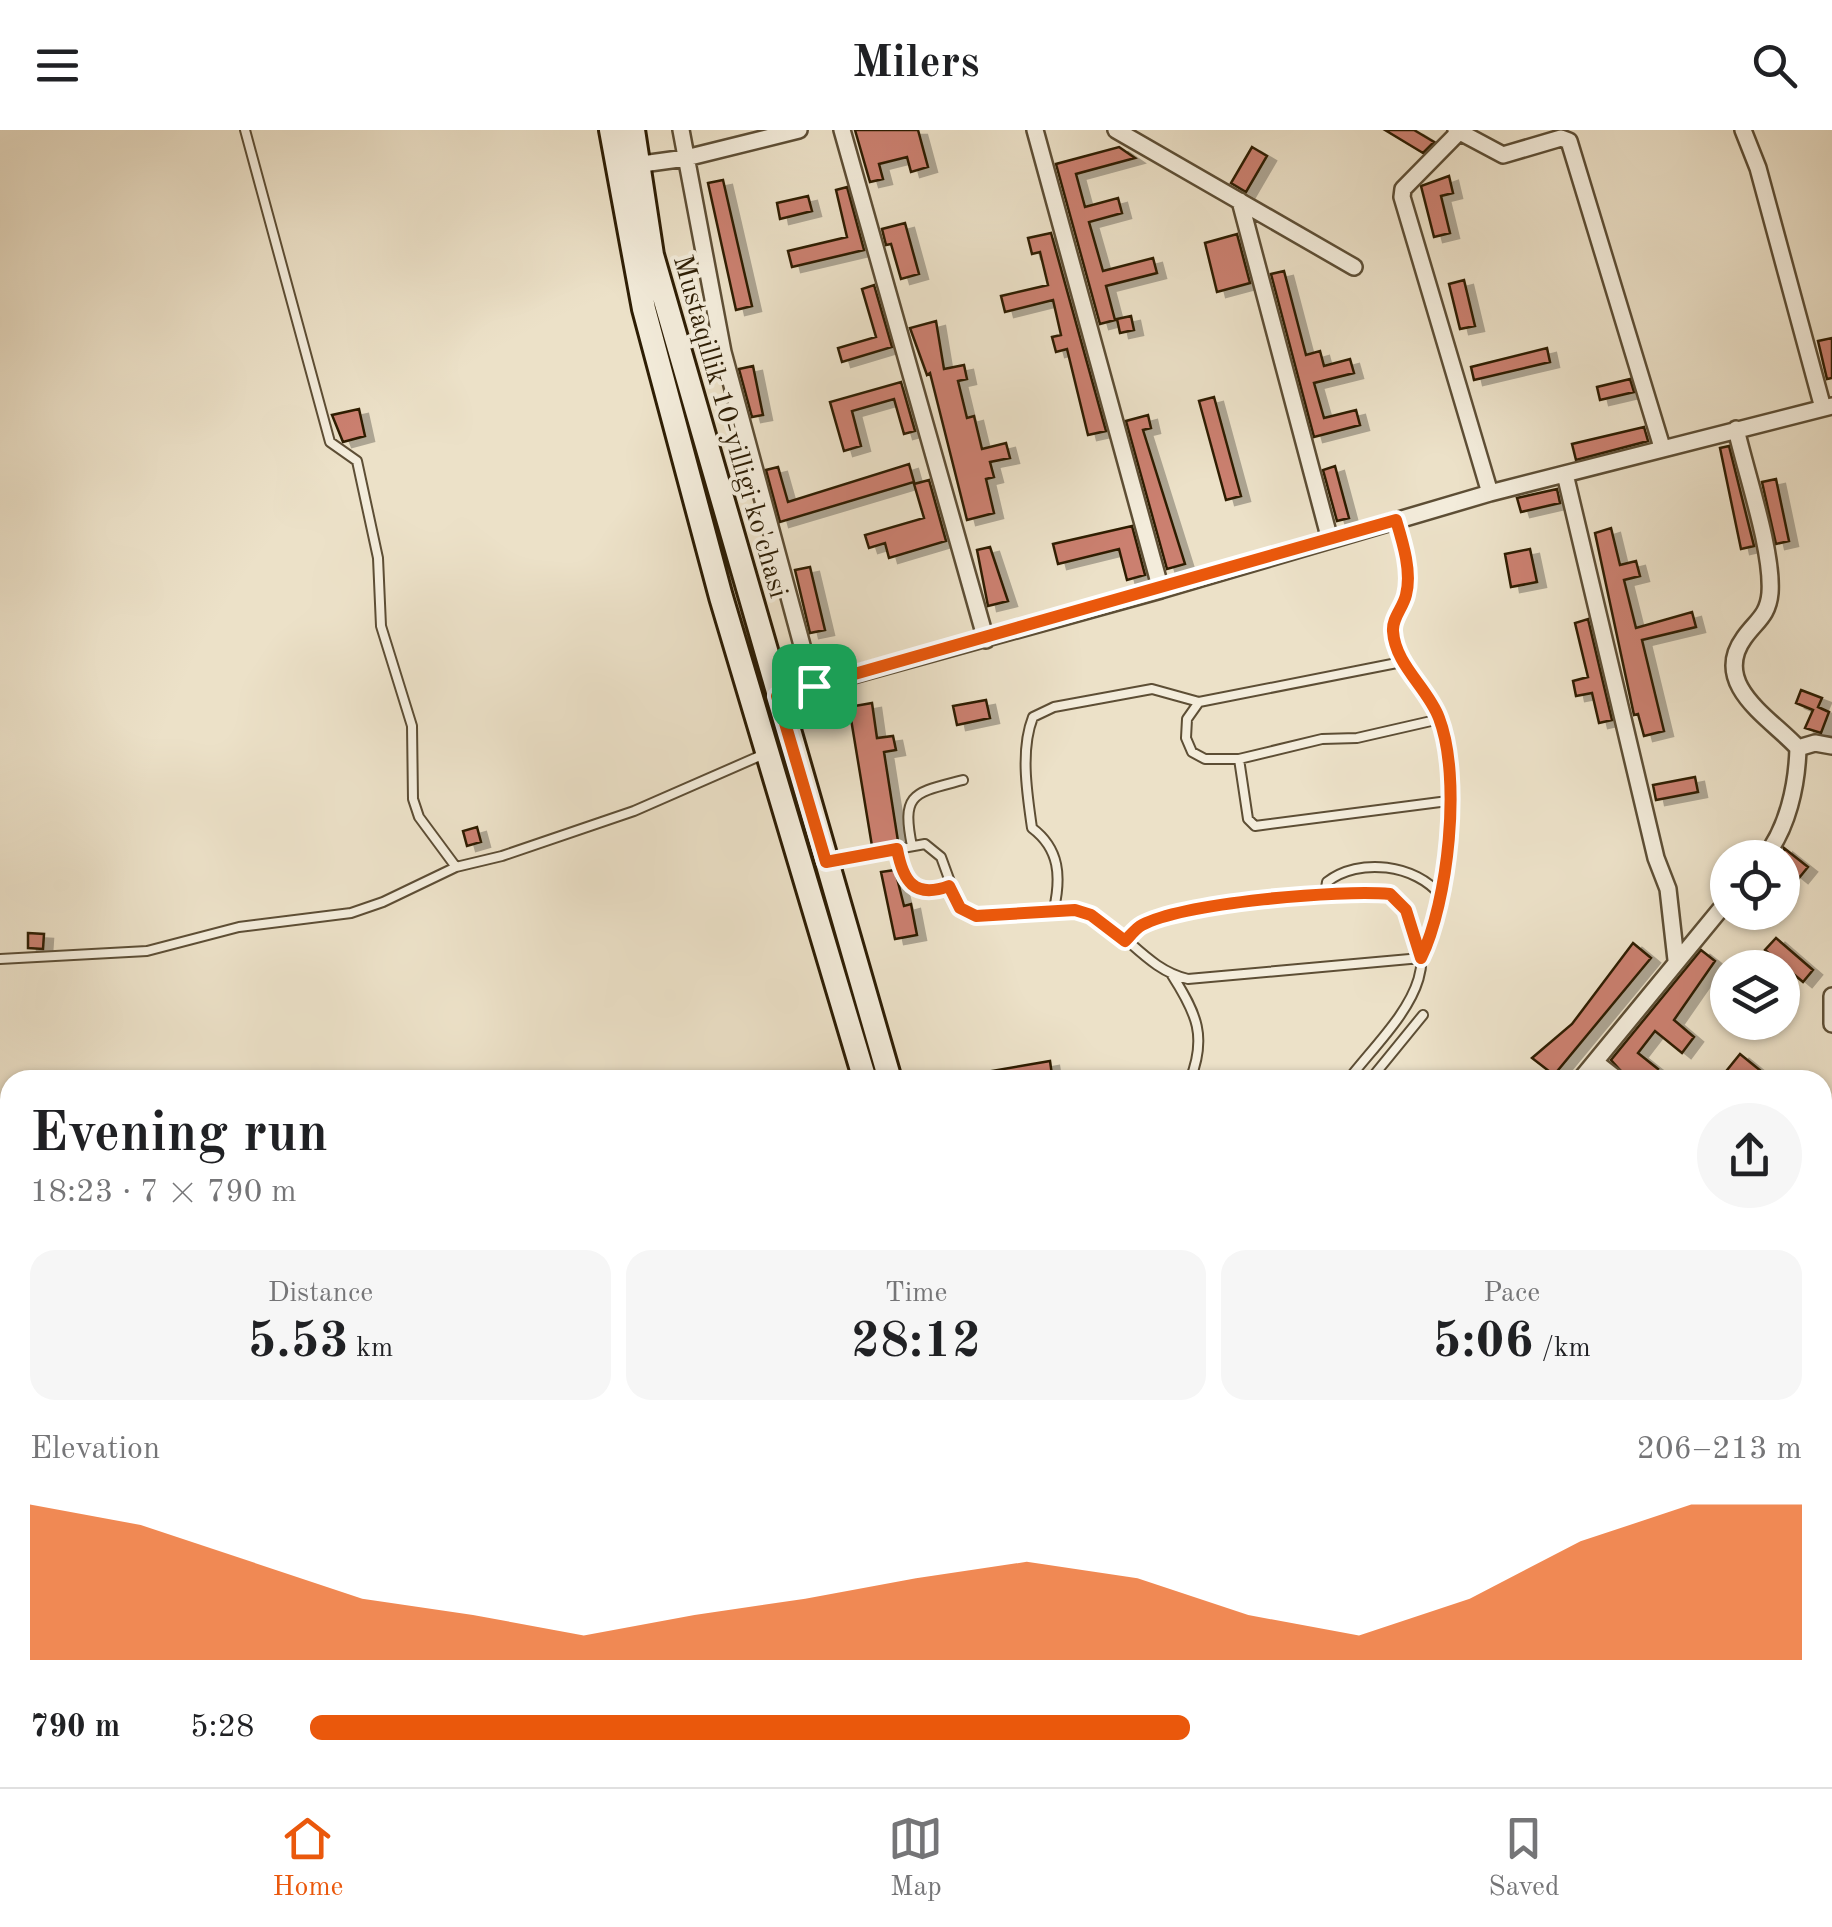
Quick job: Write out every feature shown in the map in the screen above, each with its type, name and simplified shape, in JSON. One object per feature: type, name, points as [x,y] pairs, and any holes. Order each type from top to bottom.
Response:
[{"type":"main road","name":"Mustaqillik 10-yilligi ko'chasi","points":[[612,130],[644,309],[766,754],[863,1070]]},
{"type":"main road","name":"Mustaqillik 10-yilligi ko'chasi","points":[[633,130],[635,165],[652,255],[887,1070]]},
{"type":"street","points":[[681,130],[723,352],[814,686]]},
{"type":"street","points":[[635,165],[686,158],[799,130]]},
{"type":"street","points":[[842,130],[986,640]]},
{"type":"street","points":[[1035,130],[1161,590]]},
{"type":"street","points":[[1116,130],[1354,267]]},
{"type":"street","points":[[777,696],[986,640],[1490,493],[1828,407],[1758,168],[1743,130]]},
{"type":"street","points":[[1490,493],[1402,197],[1403,189],[1457,131],[1503,155],[1561,138],[1569,141],[1662,447]]},
{"type":"street","points":[[1240,201],[1330,540]]},
{"type":"street","points":[[1736,428],[1770,594],[1760,622],[1735,652],[1734,667],[1752,707],[1798,748]]},
{"type":"street","points":[[1565,474],[1656,858],[1668,889],[1676,960]]},
{"type":"street","points":[[1798,748],[1814,744],[1832,746]]},
{"type":"street","points":[[1776,840],[1792,798],[1798,748]]},
{"type":"street","points":[[1589,1070],[1710,921]]},
{"type":"street","points":[[1832,996],[1832,1024]]},
{"type":"street","points":[[1596,1062],[1606,1070]]},
{"type":"lane","points":[[245,130],[330,442],[354,454],[357,461],[378,558],[381,626],[412,726],[412,799],[419,816],[456,867]]},
{"type":"lane","points":[[1356,1070],[1417,994],[1421,958],[1433,932],[1448,862],[1446,744],[1428,692],[1402,662],[1393,631],[1406,596],[1407,577],[1396,520]]},
{"type":"lane","points":[[1054,909],[1057,862],[1048,840],[1032,828],[1028,797],[1027,756],[1034,718],[1054,707],[1152,688],[1199,702],[1402,662]]},
{"type":"lane","points":[[1199,702],[1186,718],[1192,752],[1205,759],[1239,758],[1440,719]]},
{"type":"lane","points":[[0,959],[147,951],[240,927],[351,912],[383,902],[456,867],[634,811],[766,754]]},
{"type":"lane","points":[[1239,758],[1248,819],[1255,826],[1448,801]]},
{"type":"lane","points":[[912,846],[906,807],[911,798],[963,780]]},
{"type":"lane","points":[[826,862],[924,844],[934,850],[960,908],[976,916],[1054,909],[1091,915],[1152,966],[1188,978],[1421,958]]},
{"type":"lane","points":[[897,849],[903,877],[910,886],[921,892],[949,886]]},
{"type":"lane","points":[[1325,894],[1327,882],[1337,874],[1390,868],[1416,873],[1440,896]]},
{"type":"lane","points":[[1125,941],[1141,925],[1190,913],[1325,894],[1390,894],[1406,910],[1421,958]]},
{"type":"lane","points":[[1172,975],[1196,1019],[1201,1051],[1194,1070]]},
{"type":"lane","points":[[1378,1070],[1423,1015]]},
{"type":"building","points":[[855,130],[918,130],[928,167],[911,172],[907,157],[879,164],[883,179],[870,182]]},
{"type":"building","points":[[1385,130],[1414,130],[1434,142],[1423,153]]},
{"type":"building","points":[[1119,147],[1135,158],[1076,174],[1085,207],[1118,198],[1122,213],[1089,222],[1103,271],[1153,258],[1157,273],[1106,286],[1115,320],[1100,324],[1056,164]]},
{"type":"building","points":[[1252,147],[1267,156],[1246,192],[1231,183]]},
{"type":"building","points":[[1449,176],[1453,193],[1441,196],[1450,233],[1434,237],[1421,186]]},
{"type":"building","points":[[723,180],[752,306],[736,310],[708,183]]},
{"type":"building","points":[[847,187],[864,250],[792,267],[788,251],[847,237],[836,190]]},
{"type":"building","points":[[808,196],[812,211],[780,219],[777,203]]},
{"type":"building","points":[[905,223],[919,274],[901,279],[891,244],[886,245],[882,229]]},
{"type":"building","points":[[1051,233],[1106,431],[1088,435],[1067,349],[1056,352],[1052,337],[1061,335],[1053,300],[1005,312],[1001,296],[1048,285],[1040,252],[1032,254],[1028,238]]},
{"type":"building","points":[[1237,234],[1250,283],[1217,292],[1205,243]]},
{"type":"building","points":[[1284,271],[1306,355],[1320,351],[1324,366],[1350,359],[1354,373],[1314,383],[1324,418],[1356,410],[1360,425],[1314,437],[1271,274]]},
{"type":"building","points":[[1464,280],[1475,326],[1460,329],[1449,284]]},
{"type":"building","points":[[874,285],[892,347],[842,362],[838,348],[876,337],[862,289]]},
{"type":"building","points":[[1131,316],[1134,330],[1120,333],[1117,319]]},
{"type":"building","points":[[936,321],[944,369],[964,365],[967,379],[958,381],[967,418],[974,416],[982,449],[1006,443],[1010,458],[990,462],[994,477],[986,479],[994,513],[967,520],[930,373],[927,375],[910,328]]},
{"type":"building","points":[[1832,338],[1832,378],[1827,379],[1818,341]]},
{"type":"building","points":[[1547,348],[1550,362],[1474,380],[1471,367]]},
{"type":"building","points":[[753,366],[763,415],[752,417],[739,369]]},
{"type":"building","points":[[1630,379],[1634,392],[1600,400],[1597,387]]},
{"type":"building","points":[[901,382],[915,431],[904,434],[894,399],[852,411],[861,446],[844,451],[830,402]]},
{"type":"building","points":[[1214,397],[1241,496],[1226,500],[1199,401]]},
{"type":"building","points":[[359,409],[365,436],[343,442],[332,415]]},
{"type":"building","points":[[1148,415],[1151,428],[1143,430],[1185,564],[1167,569],[1126,421]]},
{"type":"building","points":[[1644,427],[1648,441],[1576,460],[1572,444]]},
{"type":"building","points":[[1729,446],[1754,546],[1741,549],[1720,448]]},
{"type":"building","points":[[909,464],[914,482],[780,522],[766,470],[778,467],[788,502]]},
{"type":"building","points":[[1335,466],[1349,518],[1337,521],[1323,470]]},
{"type":"building","points":[[1776,479],[1789,541],[1776,544],[1762,482]]},
{"type":"building","points":[[929,480],[946,541],[889,558],[885,543],[869,548],[865,535],[924,518],[914,484]]},
{"type":"building","points":[[1557,489],[1560,503],[1521,512],[1517,498]]},
{"type":"building","points":[[1132,526],[1145,575],[1127,580],[1119,549],[1058,564],[1053,544]]},
{"type":"building","points":[[1611,528],[1620,565],[1636,561],[1640,576],[1624,580],[1636,628],[1692,612],[1696,627],[1642,640],[1664,731],[1644,736],[1638,714],[1634,715],[1595,533]]},
{"type":"building","points":[[990,547],[1008,601],[988,606],[977,550]]},
{"type":"building","points":[[1530,549],[1537,582],[1511,587],[1505,554]]},
{"type":"building","points":[[810,567],[825,630],[810,633],[795,570]]},
{"type":"building","points":[[1588,619],[1612,720],[1599,723],[1592,693],[1576,696],[1573,681],[1588,677],[1575,623]]},
{"type":"building","points":[[1801,690],[1822,698],[1818,707],[1829,712],[1821,733],[1805,728],[1813,710],[1796,703]]},
{"type":"building","points":[[986,700],[990,718],[957,725],[953,706]]},
{"type":"building","points":[[872,703],[877,738],[893,736],[896,750],[884,752],[898,841],[872,846],[849,707]]},
{"type":"building","points":[[1695,777],[1698,792],[1656,800],[1653,785]]},
{"type":"building","points":[[477,827],[481,842],[467,846],[463,831]]},
{"type":"building","points":[[1800,861],[1808,867],[1800,877]]},
{"type":"building","points":[[895,870],[904,906],[911,904],[917,935],[895,939],[881,872]]},
{"type":"building","points":[[28,933],[44,934],[43,949],[28,948]]},
{"type":"building","points":[[1776,938],[1790,950],[1765,950]]},
{"type":"building","points":[[1633,943],[1651,958],[1558,1070],[1548,1070],[1532,1058],[1572,1024]]},
{"type":"building","points":[[1701,950],[1710,957],[1710,968],[1674,1020],[1694,1037],[1682,1053],[1655,1031],[1638,1053],[1657,1070],[1620,1070],[1611,1060]]},
{"type":"building","points":[[1800,959],[1813,970],[1803,982],[1800,979]]},
{"type":"building","points":[[1740,1054],[1760,1070],[1727,1070]]},
{"type":"building","points":[[1050,1061],[1051,1070],[998,1070]]},
{"type":"route","points":[[1396,520],[1407,577],[1406,596],[1393,631],[1402,662],[1428,692],[1446,744],[1448,862],[1433,932],[1421,958],[1406,910],[1390,894],[1362,891],[1291,896],[1190,913],[1141,925],[1125,941],[1091,915],[1075,910],[976,916],[960,908],[949,886],[921,892],[910,886],[903,877],[897,849],[826,862],[777,696],[814,686],[1396,520]]}]
